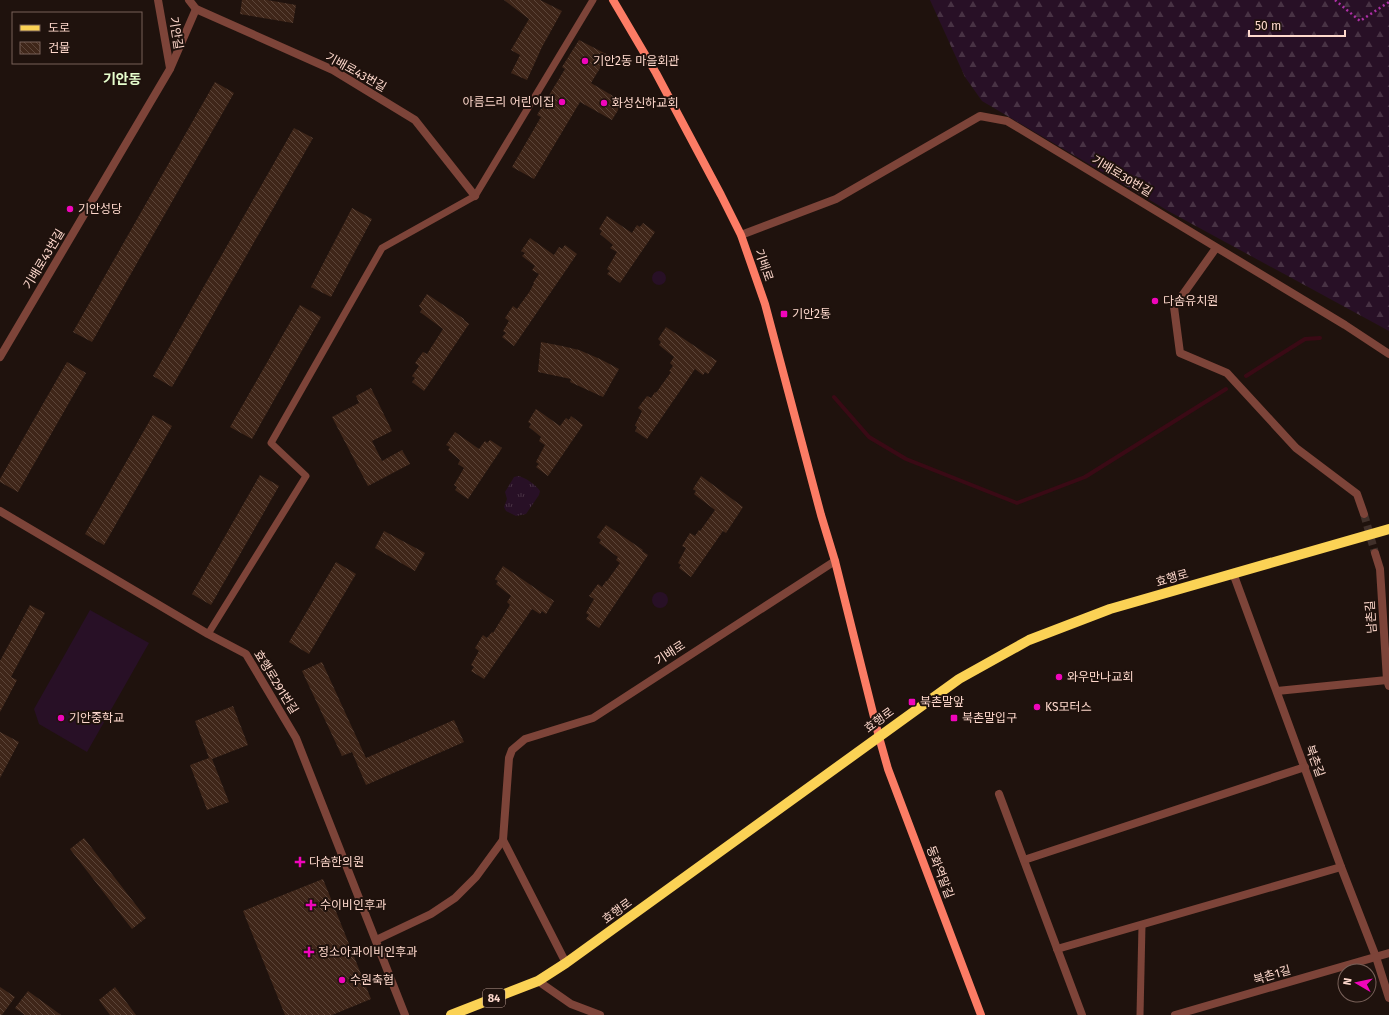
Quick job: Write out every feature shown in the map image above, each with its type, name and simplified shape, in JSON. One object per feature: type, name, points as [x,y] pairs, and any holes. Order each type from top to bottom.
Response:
[{"type":"main road","name":"효행로","points":[[451,1015],[538,981],[566,963],[959,679],[1029,640],[1110,609],[1389,529]]},
{"type":"street","name":"기안길","points":[[158,0],[170,69]]},
{"type":"street","points":[[189,0],[196,9]]},
{"type":"street","name":"기배로","points":[[613,0],[660,80],[741,235],[765,304],[821,515],[835,561],[879,737]]},
{"type":"street","name":"기배로43번길","points":[[0,357],[170,69],[196,9],[332,70],[415,120],[475,196]]},
{"type":"street","name":"기배로30번길","points":[[741,235],[836,199],[980,116],[1007,120],[1216,248],[1345,324],[1389,354]]},
{"type":"street","points":[[1216,248],[1174,307],[1180,353],[1227,373],[1296,448],[1357,494],[1364,514]]},
{"type":"street","name":"효행로291번길","points":[[0,511],[208,634],[246,654],[296,738],[405,1015]]},
{"type":"street","name":"남촌길","points":[[1276,691],[1388,683],[1380,569],[1375,552]]},
{"type":"street","name":"기배로","points":[[503,840],[509,758],[512,750],[525,739],[593,718],[835,561]]},
{"type":"street","name":"북촌길","points":[[1233,573],[1341,867],[1376,957],[1389,998]]},
{"type":"street","name":"동화역말길","points":[[879,737],[888,769],[981,1015]]},
{"type":"street","points":[[1024,860],[1305,767]]},
{"type":"street","points":[[999,794],[1082,1015]]},
{"type":"street","points":[[376,940],[419,921],[455,898],[476,877],[503,840],[566,963]]},
{"type":"street","points":[[1057,950],[1341,867]]},
{"type":"street","name":"북촌1길","points":[[1175,1015],[1389,953]]},
{"type":"street","points":[[538,981],[571,1004],[600,1015]]},
{"type":"lane","points":[[208,634],[306,476],[271,444],[382,248],[475,196],[593,0]]},
{"type":"lane","points":[[1140,1015],[1142,925]]},
{"type":"path","points":[[1335,0],[1360,21],[1389,2]]},
{"type":"green space","points":[[930,0],[1389,0],[1389,331],[1170,212],[982,101],[965,77]]},
{"type":"green space","points":[[656,271],[662,271],[666,275],[666,281],[662,285],[656,285],[652,281],[652,275]]},
{"type":"green space","points":[[518,476],[536,486],[540,491],[539,495],[526,514],[516,516],[506,511],[504,507],[507,499],[505,492],[514,477]]},
{"type":"green space","points":[[657,592],[663,592],[668,597],[666,606],[663,608],[657,608],[652,603],[652,597]]},
{"type":"green space","points":[[90,610],[149,643],[87,752],[39,724],[34,709]]},
{"type":"building","points":[[242,0],[267,0],[296,5],[293,23],[240,14]]},
{"type":"building","points":[[504,0],[540,0],[562,11],[542,47],[527,80],[511,73],[520,55],[511,50],[529,19]]},
{"type":"building","points":[[579,40],[608,55],[591,83],[623,102],[612,120],[580,102],[534,179],[512,167],[541,117],[537,115],[565,69],[562,67]]},
{"type":"building","points":[[215,82],[234,93],[92,342],[73,332]]},
{"type":"building","points":[[294,128],[313,138],[172,387],[153,376]]},
{"type":"building","points":[[352,208],[372,219],[331,297],[311,287]]},
{"type":"building","points":[[607,216],[632,233],[637,225],[640,227],[643,223],[655,232],[620,283],[607,274],[610,271],[607,269],[617,252],[610,248],[613,245],[600,234],[602,231],[599,229]]},
{"type":"building","points":[[530,238],[554,255],[559,247],[562,249],[565,245],[577,254],[514,346],[502,337],[506,333],[503,331],[509,321],[505,318],[513,306],[517,309],[530,291],[539,274],[532,270],[535,266],[522,256],[525,253],[521,251]]},
{"type":"building","points":[[427,294],[469,324],[424,391],[412,382],[415,378],[412,376],[419,366],[415,363],[423,352],[427,354],[443,329],[420,312],[422,309],[419,306]]},
{"type":"building","points":[[300,305],[321,317],[252,439],[230,427]]},
{"type":"building","points":[[666,327],[717,361],[708,374],[705,372],[703,375],[695,369],[647,439],[635,431],[637,427],[635,425],[642,411],[638,408],[647,396],[651,398],[655,392],[656,393],[671,372],[669,371],[673,366],[670,363],[674,357],[659,345],[661,342],[658,339]]},
{"type":"building","points":[[541,342],[579,350],[619,369],[603,397],[570,382],[571,379],[538,372]]},
{"type":"building","points":[[67,362],[86,373],[18,492],[0,482],[0,479]]},
{"type":"building","points":[[371,388],[392,431],[372,441],[382,461],[402,450],[410,464],[368,486],[332,417],[359,403],[356,396]]},
{"type":"building","points":[[536,409],[560,426],[566,418],[569,420],[571,416],[583,425],[548,476],[536,467],[539,464],[536,462],[545,445],[539,441],[541,437],[529,427],[531,424],[528,422]]},
{"type":"building","points":[[153,415],[172,426],[104,545],[85,534]]},
{"type":"building","points":[[455,432],[479,449],[485,441],[487,443],[490,440],[502,448],[468,499],[455,490],[457,487],[454,485],[464,468],[458,464],[460,460],[448,450],[450,447],[446,445]]},
{"type":"building","points":[[260,475],[279,486],[211,605],[192,594]]},
{"type":"building","points":[[701,476],[743,507],[726,533],[723,531],[691,577],[679,568],[681,565],[678,563],[686,548],[682,546],[690,533],[695,536],[699,530],[700,531],[715,510],[694,494],[696,491],[693,489]]},
{"type":"building","points":[[606,525],[648,555],[599,628],[586,619],[589,615],[586,613],[594,599],[589,596],[598,584],[602,587],[620,563],[616,560],[618,557],[599,543],[601,540],[597,537]]},
{"type":"building","points":[[384,531],[425,553],[415,571],[375,548]]},
{"type":"building","points":[[336,562],[356,574],[309,654],[289,642]]},
{"type":"building","points":[[503,566],[554,601],[546,614],[542,611],[540,614],[532,609],[484,679],[471,671],[474,667],[471,665],[479,651],[475,648],[483,635],[487,638],[492,632],[493,633],[510,605],[507,602],[511,596],[496,584],[498,581],[495,579]]},
{"type":"building","points":[[30,605],[45,613],[11,677],[17,680],[0,712],[0,661]]},
{"type":"building","points":[[322,662],[366,758],[454,720],[464,742],[366,785],[352,752],[342,756],[302,671]]},
{"type":"building","points":[[233,706],[248,745],[212,759],[229,802],[207,810],[190,765],[209,758],[195,721]]},
{"type":"building","points":[[0,732],[19,742],[0,778]]},
{"type":"building","points":[[84,838],[146,918],[132,929],[70,849]]},
{"type":"building","points":[[323,879],[371,999],[332,1015],[285,1015],[243,911]]},
{"type":"building","points":[[0,987],[15,997],[2,1015],[0,1015]]},
{"type":"building","points":[[115,987],[136,1015],[110,1015],[99,1000]]},
{"type":"building","points":[[28,991],[61,1015],[25,1015],[15,1008]]},
{"type":"waterway","points":[[1246,376],[1305,339],[1320,338]]},
{"type":"waterway","points":[[834,397],[869,437],[906,459],[1017,503],[1085,477],[1226,389]]},
{"type":"tunnel","points":[[1364,514],[1375,553]]},
{"type":"place","name":"기안2동 마을회관","points":[[585,61]]},
{"type":"place","name":"아름드리 어린이집","points":[[562,102]]},
{"type":"place","name":"화성신하교회","points":[[604,103]]},
{"type":"place","name":"기안성당","points":[[70,209]]},
{"type":"place","name":"다솜유치원","points":[[1155,301]]},
{"type":"place","name":"기안2통","points":[[784,314]]},
{"type":"place","name":"와우만나교회","points":[[1059,677]]},
{"type":"place","name":"북촌말앞","points":[[912,702]]},
{"type":"place","name":"KS모터스","points":[[1037,707]]},
{"type":"place","name":"기안중학교","points":[[61,718]]},
{"type":"place","name":"북촌말입구","points":[[954,718]]},
{"type":"place","name":"다솜한의원","points":[[300,862]]},
{"type":"place","name":"수이비인후과","points":[[311,905]]},
{"type":"place","name":"정소아과이비인후과","points":[[309,952]]},
{"type":"place","name":"수원축협","points":[[342,980]]},
{"type":"district","name":"기안동","points":[[122,79]]}]
